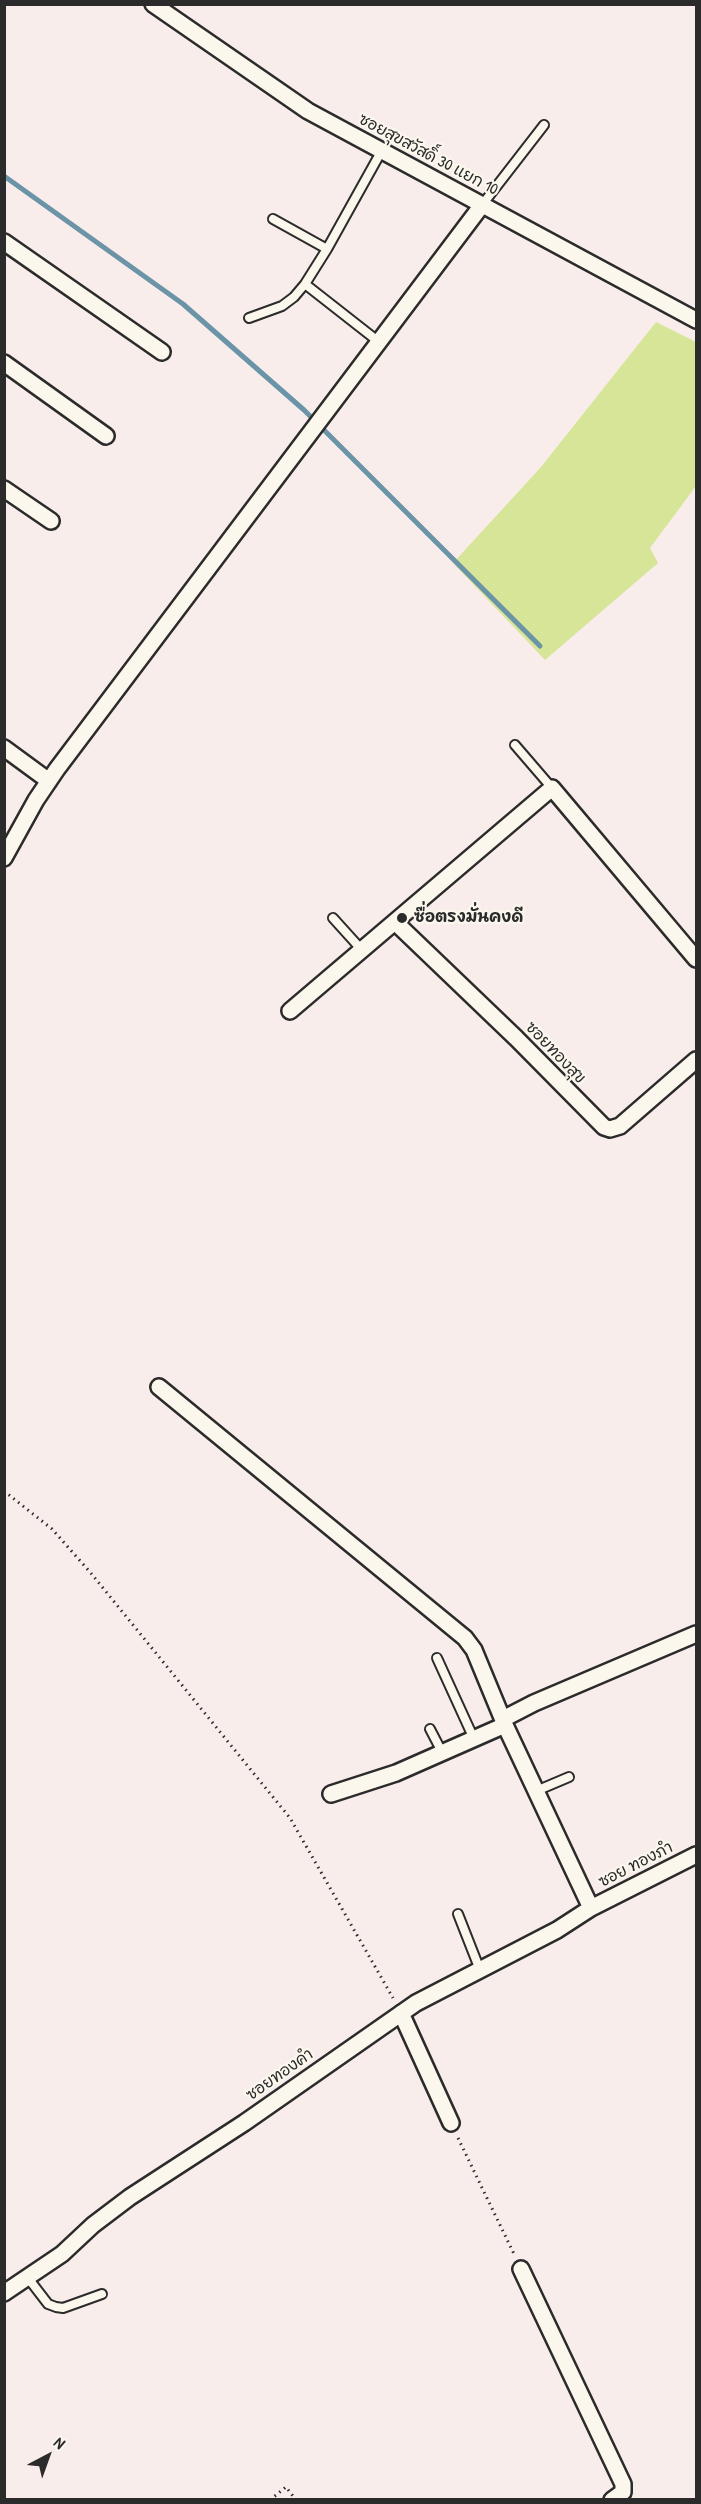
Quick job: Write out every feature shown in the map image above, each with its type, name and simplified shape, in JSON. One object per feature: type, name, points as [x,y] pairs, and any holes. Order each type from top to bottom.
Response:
[{"type":"street","name":"ซอยสุขสวัสดิ์ 30 แยก 10","points":[[153,4],[308,111],[696,320]]},
{"type":"street","points":[[4,858],[30,809],[49,781],[482,205]]},
{"type":"street","points":[[4,242],[162,352]]},
{"type":"street","points":[[4,363],[106,436]]},
{"type":"street","points":[[4,489],[51,521]]},
{"type":"street","points":[[4,748],[49,781]]},
{"type":"street","points":[[290,1011],[360,949],[552,788],[696,959]]},
{"type":"street","name":"ซอยทองสุข","points":[[395,922],[516,1038],[603,1127],[610,1129],[620,1126],[696,1060]]},
{"type":"street","points":[[159,1388],[465,1638],[474,1650],[504,1722],[591,1908]]},
{"type":"street","points":[[331,1794],[380,1779],[443,1754],[504,1722],[534,1702],[696,1634]]},
{"type":"street","name":"ซอย ทองภํา","points":[[591,1908],[696,1855]]},
{"type":"street","name":"ซอยทองคำ","points":[[4,2293],[62,2254],[130,2197],[244,2123],[401,2012],[557,1930],[591,1908]]},
{"type":"street","points":[[401,2012],[451,2123]]},
{"type":"street","points":[[521,2269],[622,2484],[623,2492],[612,2499]]},
{"type":"lane","points":[[482,205],[544,125]]},
{"type":"lane","points":[[249,318],[282,306],[305,284],[381,152]]},
{"type":"lane","points":[[273,219],[327,249]]},
{"type":"lane","points":[[305,284],[379,342]]},
{"type":"lane","points":[[515,745],[552,788]]},
{"type":"lane","points":[[333,918],[360,949]]},
{"type":"lane","points":[[437,1658],[474,1739]]},
{"type":"lane","points":[[430,1729],[443,1754]]},
{"type":"lane","points":[[536,1791],[568,1777]]},
{"type":"lane","points":[[458,1914],[480,1970]]},
{"type":"lane","points":[[28,2278],[48,2304],[56,2307],[63,2308],[102,2294]]},
{"type":"path","points":[[4,1491],[52,1529],[90,1572],[290,1818],[401,2012]]},
{"type":"path","points":[[451,2123],[521,2269]]},
{"type":"path","points":[[270,2499],[286,2487],[296,2499]]},
{"type":"green space","points":[[656,322],[696,342],[696,486],[650,548],[658,563],[545,660],[453,563],[541,467]]},
{"type":"waterway","points":[[4,176],[183,304],[304,410],[540,646]]},
{"type":"place","name":"ซื่อตรงมั่นคงดี","points":[[402,918]]}]
